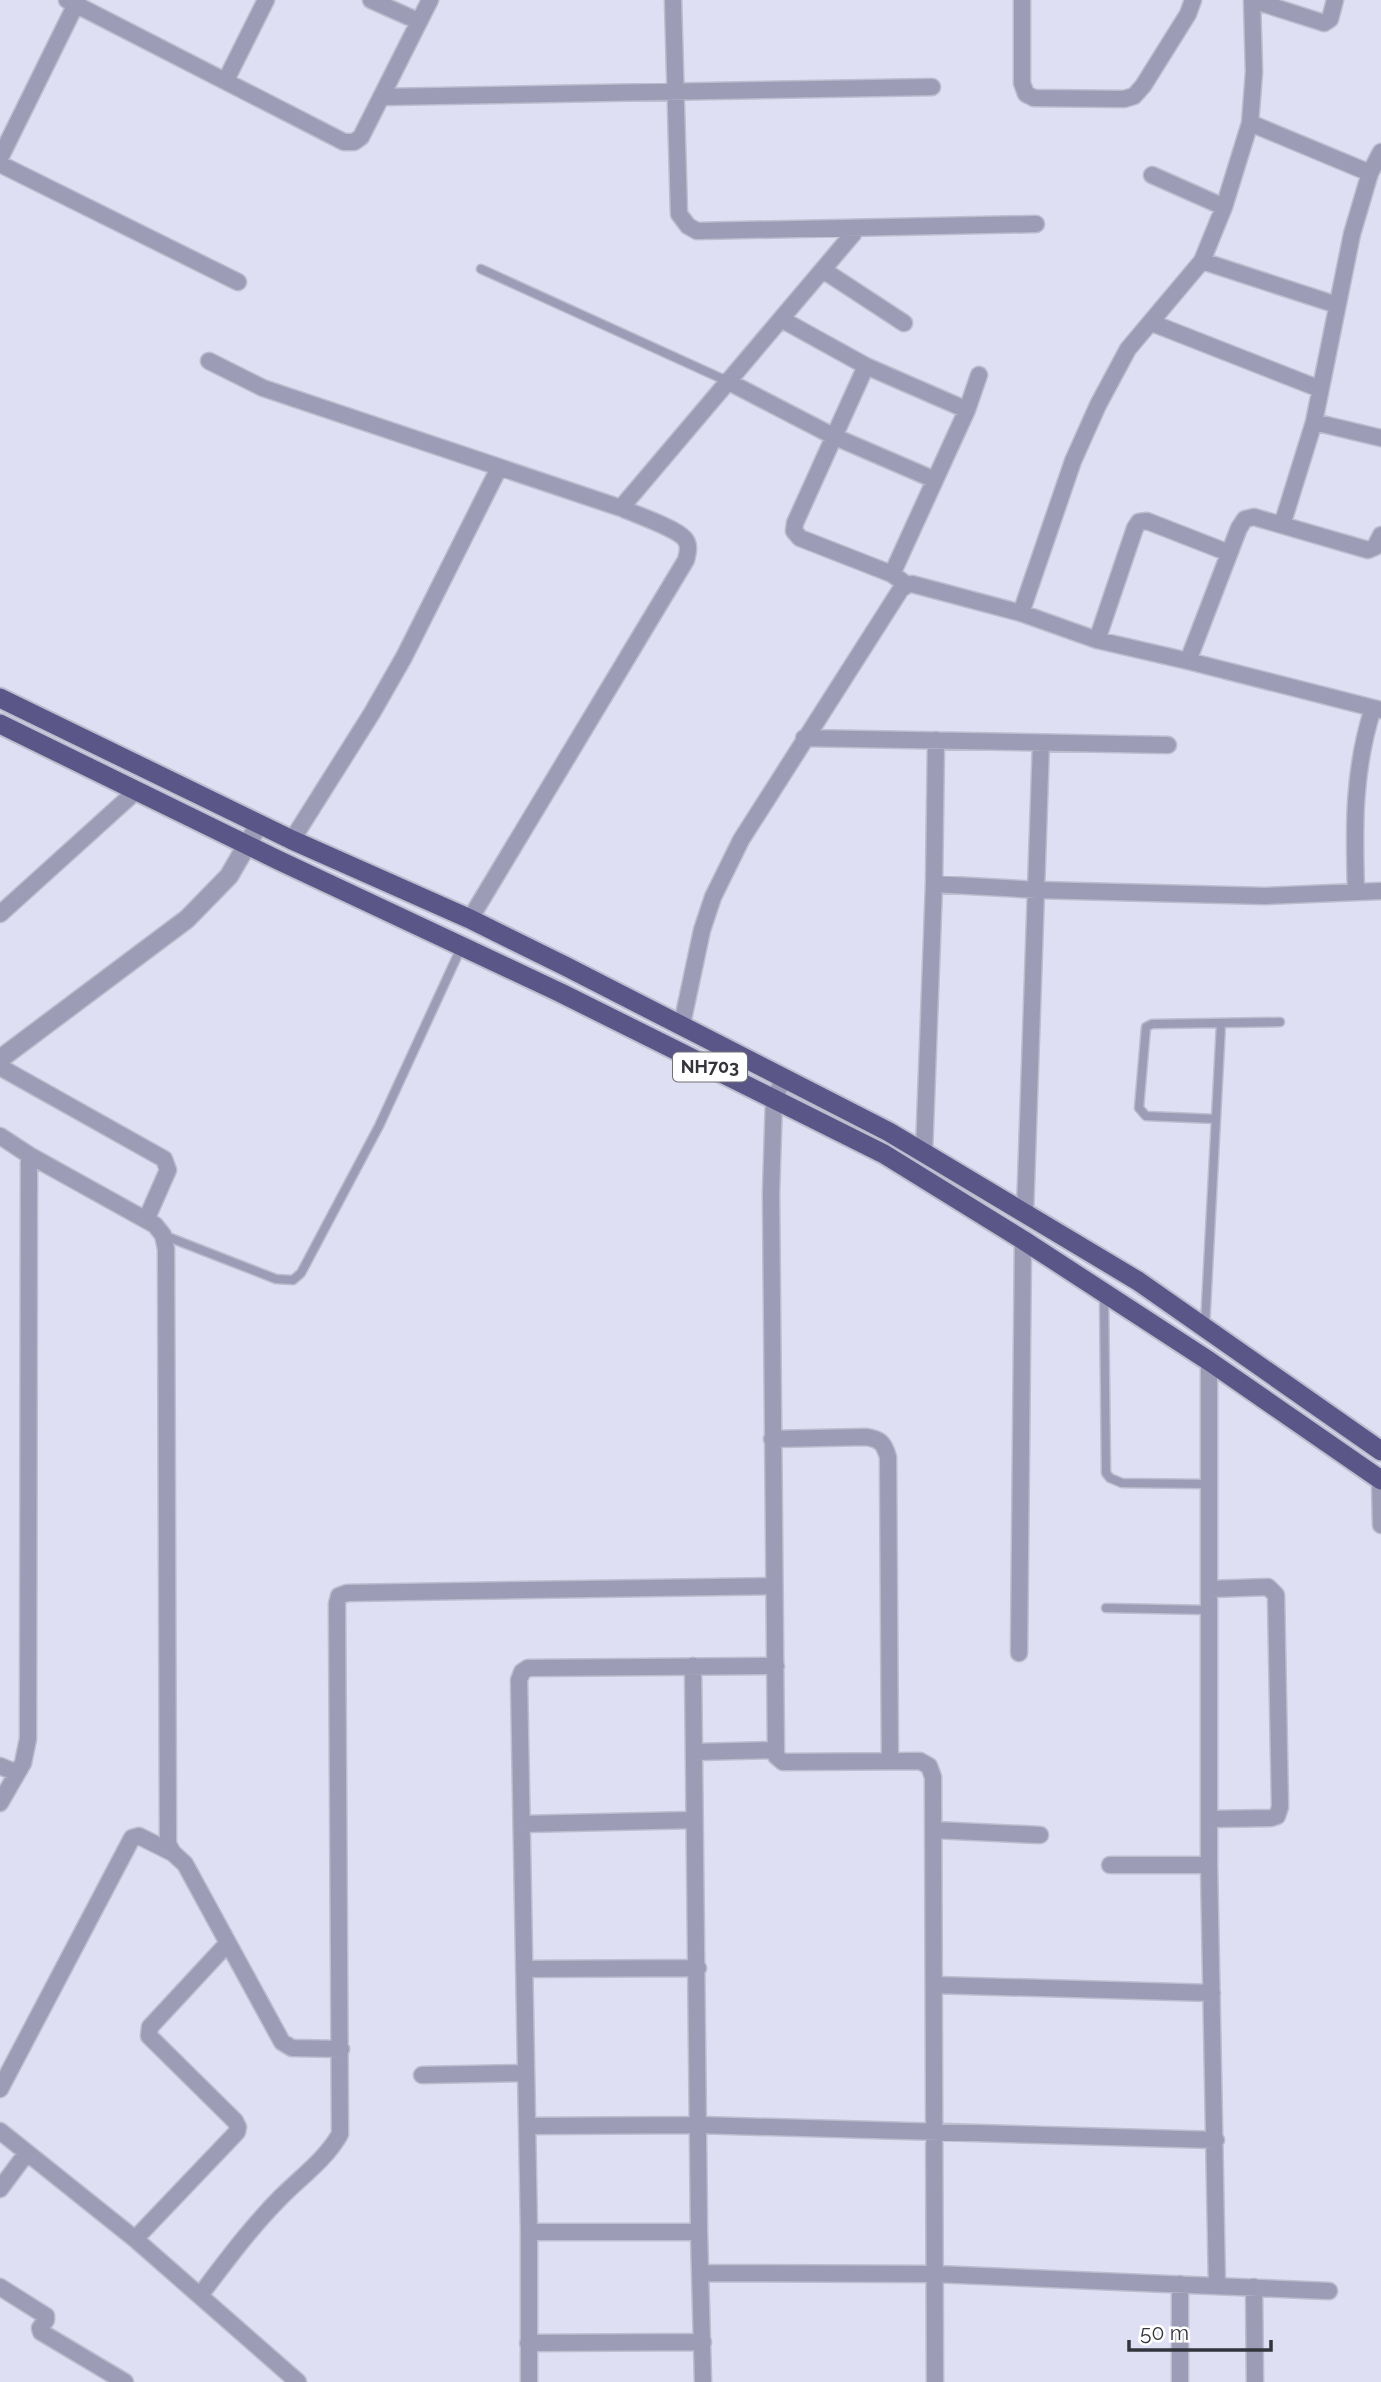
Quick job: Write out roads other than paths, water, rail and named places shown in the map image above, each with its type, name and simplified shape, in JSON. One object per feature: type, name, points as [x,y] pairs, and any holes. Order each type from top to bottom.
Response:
[{"type":"highway","name":"NH703","points":[[0,698],[292,840],[470,919],[682,1024],[889,1132],[1138,1281],[1381,1451]]},
{"type":"highway","name":"NH703","points":[[0,724],[135,792],[561,992],[884,1154],[1104,1292],[1381,1479]]},
{"type":"street","points":[[226,80],[266,0]]},
{"type":"street","points":[[371,0],[418,21]]},
{"type":"street","points":[[0,158],[74,2],[344,142],[354,142],[360,137],[382,97],[430,0]]},
{"type":"street","points":[[673,0],[679,214],[688,226],[697,231],[1036,224]]},
{"type":"street","points":[[1022,0],[1022,83],[1026,94],[1034,98],[1124,99],[1134,96],[1143,86],[1188,14],[1193,0]]},
{"type":"street","points":[[1021,613],[1073,461],[1128,349],[1202,261],[1224,207],[1250,123],[1254,72],[1252,0],[1324,23],[1330,19],[1335,0]]},
{"type":"street","points":[[382,97],[932,87]]},
{"type":"street","points":[[1250,123],[1370,173]]},
{"type":"street","points":[[1282,525],[1314,422],[1352,234],[1370,173],[1381,152]]},
{"type":"street","points":[[0,164],[237,282]]},
{"type":"street","points":[[1152,175],[1224,207]]},
{"type":"street","points":[[621,508],[858,228]]},
{"type":"street","points":[[1202,261],[1337,305]]},
{"type":"street","points":[[823,270],[904,323]]},
{"type":"street","points":[[781,319],[866,366],[967,410]]},
{"type":"street","points":[[1152,323],[1320,389]]},
{"type":"street","points":[[209,361],[263,388],[621,508],[683,537],[688,546],[686,559],[470,919]]},
{"type":"street","points":[[866,366],[794,523],[794,531],[800,538],[892,574],[907,585]]},
{"type":"street","points":[[892,574],[967,410],[979,375]]},
{"type":"street","points":[[727,381],[833,436],[935,480]]},
{"type":"street","points":[[1314,422],[1381,438]]},
{"type":"street","points":[[292,840],[404,657],[499,468]]},
{"type":"street","points":[[1188,661],[1239,528],[1245,519],[1254,517],[1368,550],[1375,547],[1381,536]]},
{"type":"street","points":[[1097,640],[1139,522],[1147,521],[1229,553]]},
{"type":"street","points":[[682,1024],[702,930],[713,897],[741,840],[901,589],[912,583],[1021,613],[1097,640],[1377,709],[1363,740],[1357,774],[1354,820],[1356,891]]},
{"type":"street","points":[[804,738],[1168,745]]},
{"type":"street","points":[[924,1153],[934,884],[936,740]]},
{"type":"street","points":[[1025,1213],[1041,743]]},
{"type":"street","points":[[0,914],[135,792]]},
{"type":"street","points":[[0,1059],[187,919],[229,876],[258,824]]},
{"type":"street","points":[[934,884],[1038,890],[1265,895],[1381,891]]},
{"type":"street","points":[[0,1067],[164,1159],[168,1170],[146,1220]]},
{"type":"street","points":[[785,1078],[774,1099],[771,1206],[776,1756],[783,1762],[920,1761],[929,1766],[933,1777],[935,2382]]},
{"type":"street","points":[[0,1136],[155,1225],[163,1235],[166,1249],[168,1844],[173,1853]]},
{"type":"street","points":[[0,1803],[23,1763],[28,1739],[29,1155]]},
{"type":"street","points":[[1020,1653],[1023,1240]]},
{"type":"street","points":[[1209,1361],[1209,1865],[1217,2286]]},
{"type":"street","points":[[772,1440],[866,1437],[876,1438],[886,1450],[890,1761]]},
{"type":"street","points":[[1381,1479],[1381,1525]]},
{"type":"street","points":[[201,2294],[239,2244],[337,2141],[340,2134],[339,1596],[347,1593],[774,1586]]},
{"type":"street","points":[[1209,1589],[1268,1587],[1276,1595],[1280,1807],[1277,1816],[1270,1818],[1211,1819]]},
{"type":"street","points":[[529,2382],[529,2232],[519,1680],[522,1672],[528,1668],[776,1665]]},
{"type":"street","points":[[693,1666],[703,2382]]},
{"type":"street","points":[[695,1752],[776,1750]]},
{"type":"street","points":[[0,1766],[17,1773]]},
{"type":"street","points":[[523,1824],[694,1820]]},
{"type":"street","points":[[933,1830],[1040,1835]]},
{"type":"street","points":[[0,2089],[132,1838],[139,1836],[173,1853],[186,1864],[286,2046],[341,2049]]},
{"type":"street","points":[[1110,1866],[1209,1865]]},
{"type":"street","points":[[135,2239],[237,2132],[235,2121],[149,2036],[150,2026],[228,1943]]},
{"type":"street","points":[[524,1969],[698,1968]]},
{"type":"street","points":[[935,1984],[1212,1993]]},
{"type":"street","points":[[422,2075],[526,2073]]},
{"type":"street","points":[[527,2126],[699,2125],[1216,2140]]},
{"type":"street","points":[[0,2131],[201,2294],[298,2382]]},
{"type":"street","points":[[0,2189],[26,2154]]},
{"type":"street","points":[[529,2232],[699,2232]]},
{"type":"street","points":[[700,2273],[935,2274],[1329,2291]]},
{"type":"street","points":[[1180,2284],[1180,2382]]},
{"type":"street","points":[[0,2287],[46,2316],[40,2328],[41,2332],[125,2382]]},
{"type":"street","points":[[1254,2287],[1255,2382]]},
{"type":"street","points":[[528,2343],[703,2342]]},
{"type":"lane","points":[[481,269],[727,381]]},
{"type":"lane","points":[[163,1235],[276,1279],[293,1280],[301,1273],[379,1126],[462,946]]},
{"type":"lane","points":[[1216,1119],[1146,1116],[1139,1108],[1146,1027],[1152,1024],[1280,1022]]},
{"type":"lane","points":[[1205,1329],[1221,1024]]},
{"type":"lane","points":[[1104,1292],[1106,1473],[1110,1478],[1122,1483],[1208,1484]]},
{"type":"lane","points":[[1106,1608],[1209,1610]]}]
